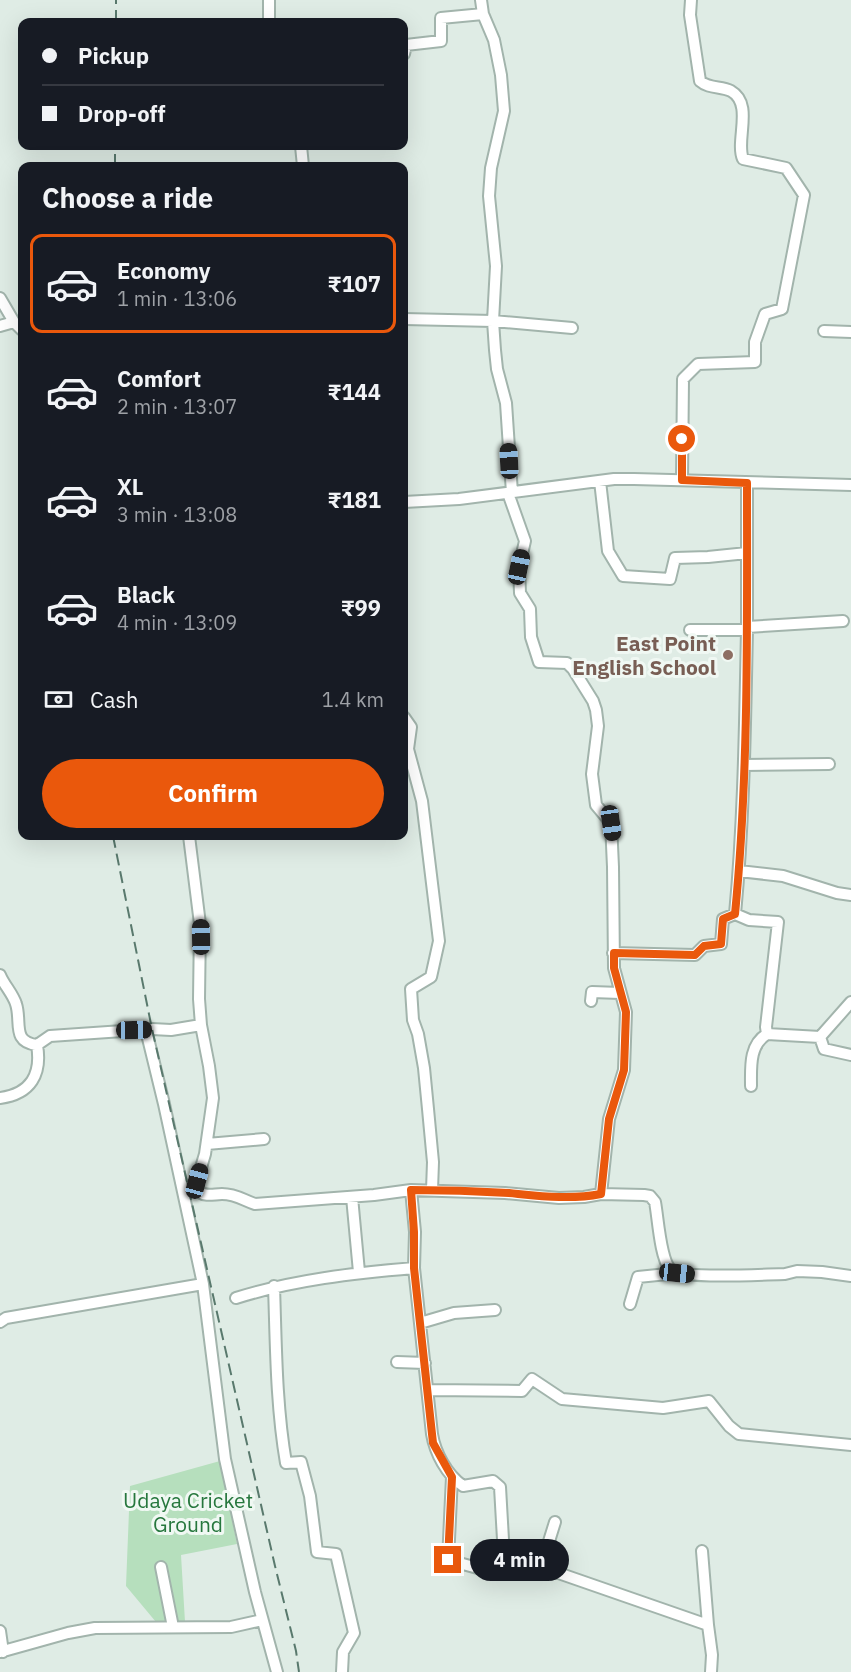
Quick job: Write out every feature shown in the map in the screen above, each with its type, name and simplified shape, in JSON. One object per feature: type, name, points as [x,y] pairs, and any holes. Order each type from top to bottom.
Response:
[{"type":"street","points":[[269,0],[269,18]]},
{"type":"street","points":[[481,0],[483,14],[494,40],[501,75],[504,111],[495,148],[489,196],[496,266],[493,321],[497,369],[506,403],[510,493],[525,541],[519,567],[520,593],[530,609],[531,638],[539,662],[567,663],[593,701],[598,726],[592,774],[596,805],[611,823],[613,836],[614,968],[626,1012],[624,1070],[609,1119],[601,1194]]},
{"type":"street","points":[[682,480],[682,379],[698,364],[755,362],[755,342],[765,314],[782,309],[804,195],[786,168],[743,159],[740,152],[742,108],[738,98],[731,92],[705,86],[700,81],[690,15],[691,0]]},
{"type":"street","points":[[408,45],[441,41],[441,18],[483,14]]},
{"type":"street","points":[[0,298],[18,326]]},
{"type":"street","points":[[408,319],[493,321],[572,328]]},
{"type":"street","points":[[0,326],[18,326]]},
{"type":"street","points":[[824,332],[851,332]]},
{"type":"street","points":[[408,502],[459,499],[634,478],[851,485]]},
{"type":"street","points":[[600,481],[608,551],[623,576],[670,579],[675,558],[747,553]]},
{"type":"street","points":[[735,914],[744,765],[747,483]]},
{"type":"street","points":[[690,630],[747,629],[843,621]]},
{"type":"street","points":[[408,723],[411,727],[408,749]]},
{"type":"street","points":[[408,762],[422,801],[439,941],[431,977],[411,990],[413,1020],[424,1068],[433,1162],[432,1190]]},
{"type":"street","points":[[744,765],[829,764]]},
{"type":"street","points":[[190,840],[200,924],[201,1025],[213,1098],[207,1144],[197,1181],[197,1189],[203,1195],[239,1196],[255,1204],[411,1190],[559,1198],[601,1194],[650,1196],[655,1202],[665,1260],[670,1270],[677,1273]]},
{"type":"street","points":[[739,871],[783,876],[837,893],[851,895]]},
{"type":"street","points":[[614,953],[695,955],[704,946],[721,944],[723,919],[735,914],[749,920],[778,922],[767,1034]]},
{"type":"street","points":[[0,975],[15,1001],[19,1034],[29,1044],[37,1045],[50,1036],[171,1030],[201,1025]]},
{"type":"street","points":[[591,1001],[592,992],[620,993]]},
{"type":"street","points":[[820,1037],[851,1002]]},
{"type":"street","points":[[146,1030],[203,1284],[225,1459],[262,1620],[277,1672]]},
{"type":"street","points":[[751,1086],[751,1060],[759,1039],[767,1034],[820,1037]]},
{"type":"street","points":[[820,1037],[824,1049],[851,1055]]},
{"type":"street","points":[[0,1098],[24,1089],[37,1074],[39,1055],[37,1045]]},
{"type":"street","points":[[207,1144],[264,1139]]},
{"type":"street","points":[[411,1190],[414,1268],[433,1443],[452,1477],[463,1486],[494,1481],[500,1487],[504,1557],[513,1565]]},
{"type":"street","points":[[352,1197],[359,1272]]},
{"type":"street","points":[[236,1298],[274,1286],[343,1277],[359,1272],[414,1268]]},
{"type":"street","points":[[630,1304],[638,1277],[677,1273],[704,1276],[806,1272],[851,1276]]},
{"type":"street","points":[[0,1322],[16,1316],[203,1284]]},
{"type":"street","points":[[274,1286],[278,1399],[286,1463],[301,1462],[310,1496],[317,1552],[336,1554],[354,1633],[343,1652],[342,1672]]},
{"type":"street","points":[[420,1323],[454,1313],[495,1310]]},
{"type":"street","points":[[397,1362],[425,1363]]},
{"type":"street","points":[[428,1390],[522,1391],[532,1379],[562,1399],[663,1408],[709,1401],[729,1426],[739,1434],[851,1445]]},
{"type":"street","points":[[452,1477],[448,1560],[485,1570],[513,1565],[541,1567],[708,1625]]},
{"type":"street","points":[[541,1567],[555,1522]]},
{"type":"street","points":[[702,1551],[712,1655],[711,1672]]},
{"type":"street","points":[[161,1567],[173,1627]]},
{"type":"street","points":[[0,1631],[2,1652],[68,1633],[95,1628],[231,1627],[262,1620]]},
{"type":"green space","name":"Udaya Cricket Ground","points":[[220,1461],[237,1544],[181,1555],[185,1622],[156,1622],[126,1586],[130,1486]]},
{"type":"railway","points":[[116,0],[116,18]]},
{"type":"railway","points":[[115,150],[115,162]]},
{"type":"railway","points":[[114,840],[152,1029],[299,1672]]},
{"type":"place","name":"East Point English School","points":[[728,655]]},
{"type":"route","points":[[448,1560],[452,1477],[433,1443],[414,1268],[411,1190],[506,1193],[559,1198],[601,1194],[609,1119],[624,1070],[626,1012],[614,968],[614,953],[649,952],[695,955],[704,946],[721,944],[723,919],[735,914],[744,765],[747,483],[682,480],[682,439]]}]
